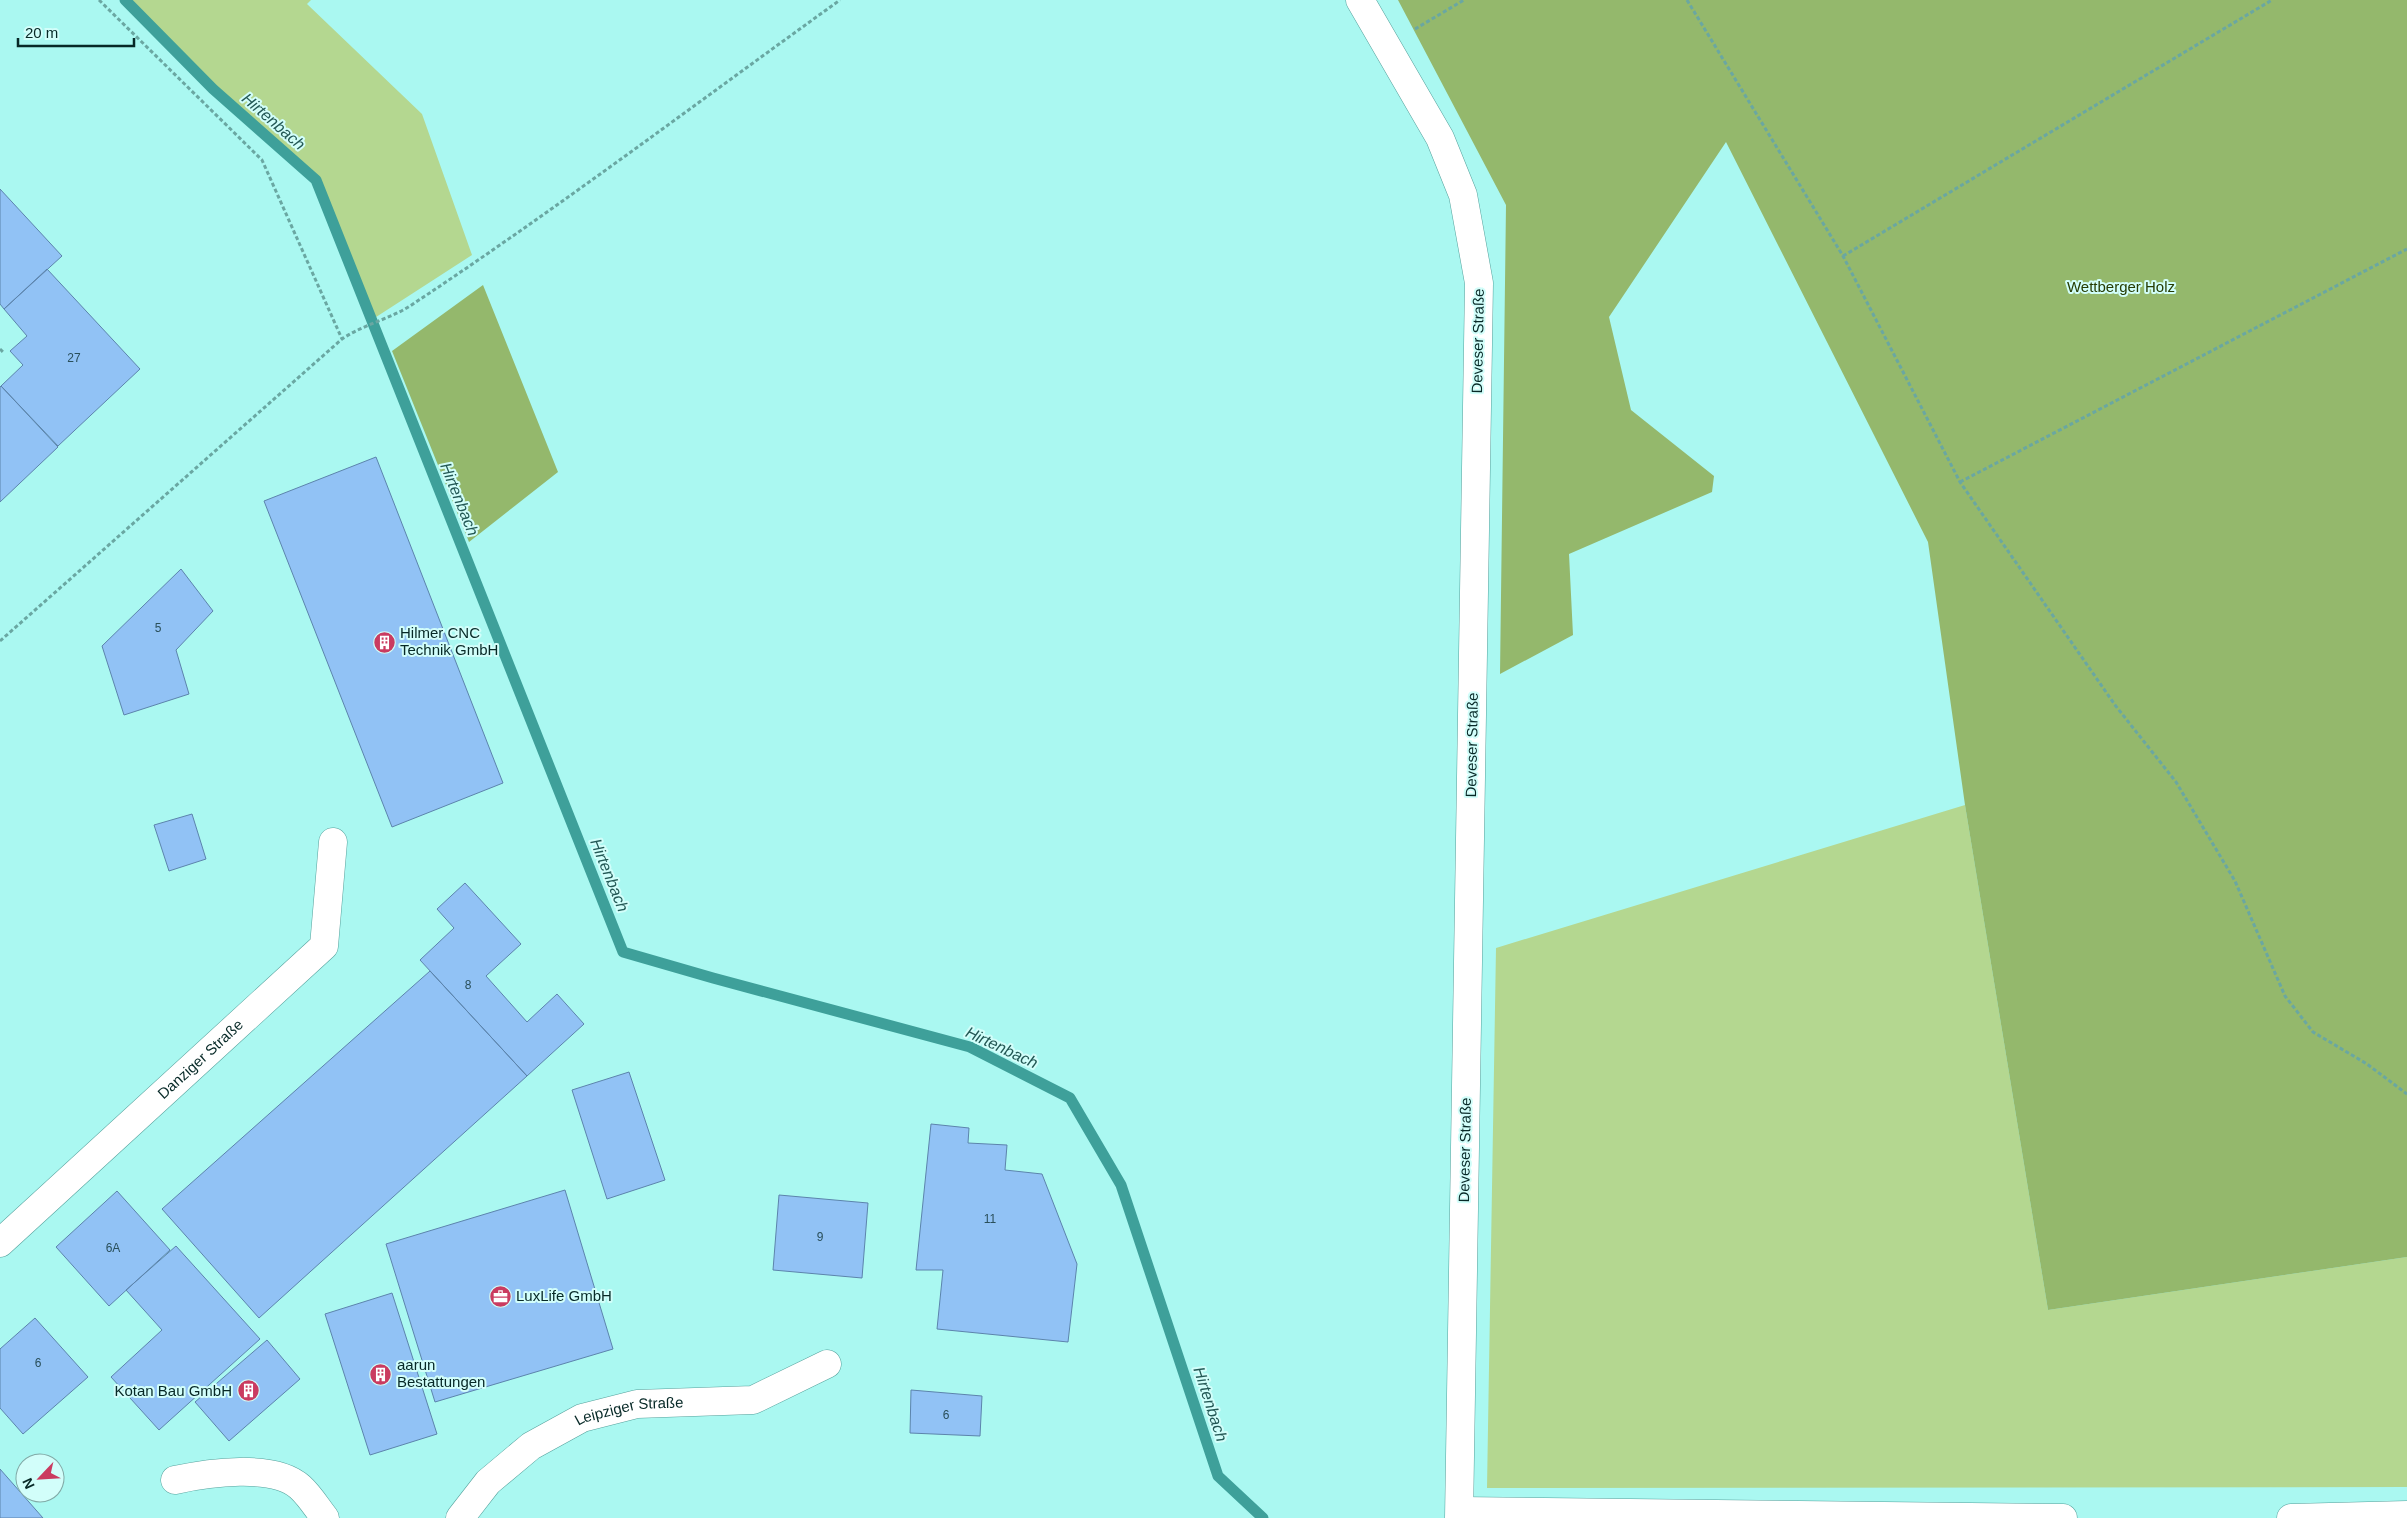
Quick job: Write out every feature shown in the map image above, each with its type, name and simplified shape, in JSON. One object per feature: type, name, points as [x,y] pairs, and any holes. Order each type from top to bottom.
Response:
[{"type":"street","name":"Deveser Straße","points":[[1360,0],[1440,138],[1447,154],[1463,195],[1479,284],[1459,1515]]},
{"type":"street","name":"Danziger Straße","points":[[0,1243],[324,946],[333,842]]},
{"type":"street","name":"Leipziger Straße","points":[[460,1518],[488,1482],[531,1446],[582,1418],[637,1404],[753,1400],[827,1364]]},
{"type":"street","points":[[175,1480],[227,1472],[275,1475],[300,1487],[325,1518]]},
{"type":"street","points":[[1459,1515],[2064,1518]]},
{"type":"street","points":[[2291,1518],[2407,1515]]},
{"type":"path","points":[[98,0],[262,160],[342,339]]},
{"type":"path","points":[[0,641],[342,339],[355,330],[410,306],[555,205],[840,0]]},
{"type":"path","points":[[1386,46],[1464,0]]},
{"type":"path","points":[[1687,0],[1843,256],[1960,482],[2115,705],[2176,782],[2235,881],[2285,996],[2313,1032],[2367,1064],[2407,1094]]},
{"type":"path","points":[[1843,256],[2272,0]]},
{"type":"path","points":[[1960,482],[2407,249]]},
{"type":"green space","points":[[125,0],[311,0],[307,4],[422,114],[472,255],[373,319],[320,182],[213,89]]},
{"type":"green space","name":"Wettberger Holz","points":[[1398,0],[2407,0],[2407,1257],[2048,1310],[1965,805],[1928,542],[1726,142],[1609,317],[1631,410],[1714,476],[1712,492],[1569,554],[1573,635],[1500,674],[1506,205]]},
{"type":"green space","points":[[483,285],[558,472],[469,542],[392,351]]},
{"type":"green space","points":[[1965,805],[2048,1310],[2407,1257],[2407,1487],[1487,1488],[1496,948]]},
{"type":"building","points":[[0,189],[62,256],[4,309],[0,304]]},
{"type":"building","points":[[47,269],[140,369],[58,446],[1,386],[23,365],[10,351],[27,336],[4,309]]},
{"type":"building","points":[[0,387],[58,447],[0,502]]},
{"type":"building","name":"Hilmer CNC Technik GmbH","points":[[376,457],[503,783],[392,827],[264,501]]},
{"type":"building","points":[[181,569],[213,611],[176,650],[189,694],[124,715],[102,646]]},
{"type":"building","points":[[192,814],[206,859],[169,871],[154,825]]},
{"type":"building","points":[[465,883],[521,944],[486,976],[527,1022],[557,994],[584,1024],[527,1076],[420,960],[454,928],[437,909]]},
{"type":"building","points":[[430,971],[527,1076],[259,1318],[162,1209]]},
{"type":"building","points":[[629,1072],[665,1180],[607,1199],[572,1090]]},
{"type":"building","points":[[931,1124],[969,1128],[968,1143],[1007,1145],[1005,1170],[1042,1174],[1077,1264],[1068,1342],[937,1329],[943,1270],[916,1270]]},
{"type":"building","name":"LuxLife GmbH","points":[[565,1190],[613,1349],[435,1402],[386,1244]]},
{"type":"building","points":[[117,1191],[170,1250],[109,1306],[56,1247]]},
{"type":"building","points":[[779,1195],[868,1203],[862,1278],[773,1270]]},
{"type":"building","points":[[176,1246],[260,1339],[159,1430],[111,1377],[162,1330],[126,1290]]},
{"type":"building","name":"aarun Bestattungen","points":[[392,1293],[437,1434],[370,1455],[325,1314]]},
{"type":"building","points":[[35,1318],[88,1377],[23,1434],[0,1408],[0,1349]]},
{"type":"building","name":"Kotan Bau GmbH","points":[[267,1340],[300,1379],[229,1441],[195,1402]]},
{"type":"building","points":[[911,1390],[982,1396],[980,1436],[910,1433]]},
{"type":"building","points":[[0,1469],[15,1486],[15,1503],[30,1503],[43,1518],[0,1518]]},
{"type":"waterway","name":"Hirtenbach","points":[[125,0],[213,89],[316,180],[623,952],[970,1047],[1070,1098],[1121,1185],[1218,1476],[1263,1518]]},
{"type":"place","name":"Hilmer CNC Technik GmbH","points":[[384,642]]},
{"type":"place","name":"LuxLife GmbH","points":[[500,1296]]},
{"type":"place","name":"aarun Bestattungen","points":[[381,1374]]},
{"type":"place","name":"Kotan Bau GmbH","points":[[248,1391]]}]
